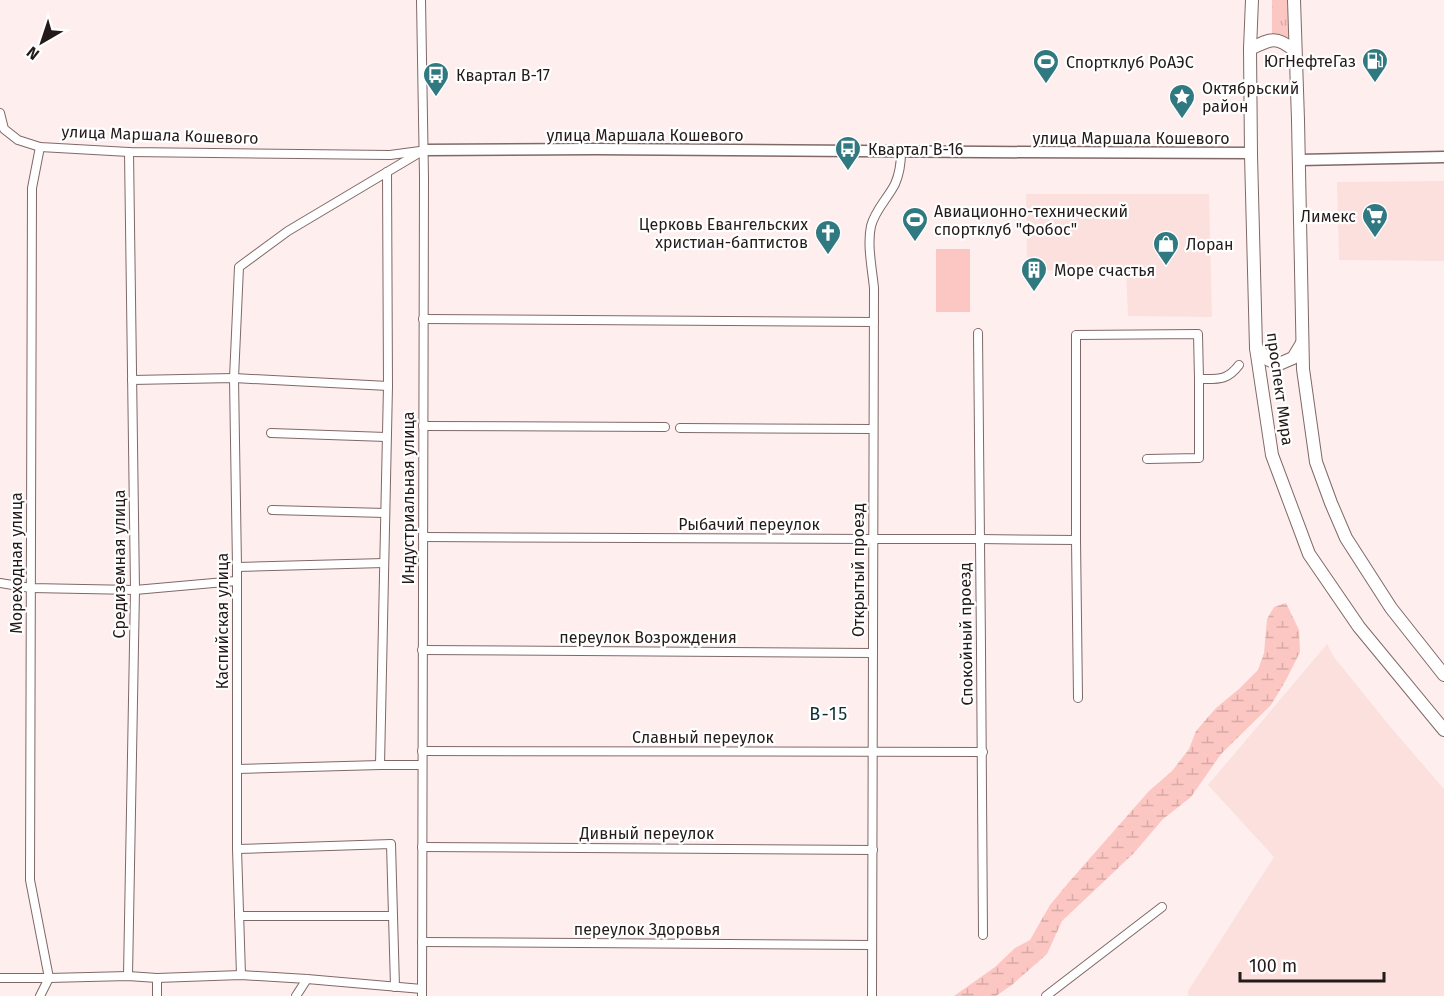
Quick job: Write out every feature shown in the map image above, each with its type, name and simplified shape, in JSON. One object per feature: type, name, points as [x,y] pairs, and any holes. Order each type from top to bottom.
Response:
[{"type":"main road","name":"проспект Мира","points":[[1252,0],[1251,154],[1256,348],[1272,455],[1309,554],[1359,627],[1444,730]]},
{"type":"main road","name":"проспект Мира","points":[[1294,0],[1303,369],[1316,462],[1346,538],[1391,608],[1444,675]]},
{"type":"main road","points":[[1250,49],[1270,40],[1285,43],[1295,51]]},
{"type":"main road","points":[[1256,348],[1269,360],[1279,364],[1293,358],[1302,342]]},
{"type":"street","name":"Индустриальная улица","points":[[421,0],[424,153],[422,992]]},
{"type":"street","name":"улица Маршала Кошевого","points":[[0,113],[4,129],[18,140],[40,147],[129,152],[390,155],[612,149],[1251,154]]},
{"type":"street","name":"Мореходная улица","points":[[40,147],[32,188],[30,880],[49,978]]},
{"type":"street","name":"Средиземная улица","points":[[128,976],[135,590],[129,152]]},
{"type":"street","points":[[380,765],[387,386],[387,172],[424,153]]},
{"type":"street","name":"Открытый проезд","points":[[872,996],[874,288],[870,238],[872,224],[877,213],[895,184],[899,173],[901,153]]},
{"type":"street","points":[[1299,162],[1444,159]]},
{"type":"street","name":"Каспийская улица","points":[[241,975],[237,849],[234,378],[239,267],[288,231],[387,172]]},
{"type":"street","points":[[423,319],[874,322]]},
{"type":"street","name":"Спокойный проезд","points":[[978,333],[983,935]]},
{"type":"street","points":[[1078,698],[1076,335],[1198,334],[1199,458],[1147,459]]},
{"type":"street","points":[[1199,379],[1220,379],[1233,373],[1239,365]]},
{"type":"street","points":[[132,380],[234,378],[387,386]]},
{"type":"street","points":[[423,426],[665,428]]},
{"type":"street","points":[[680,428],[873,429]]},
{"type":"street","points":[[271,433],[386,437]]},
{"type":"street","points":[[272,510],[385,513]]},
{"type":"street","name":"Рыбачий переулок","points":[[423,537],[1076,540]]},
{"type":"street","points":[[237,567],[384,563]]},
{"type":"street","points":[[0,584],[31,588],[135,590],[236,581]]},
{"type":"street","name":"переулок Возрождения","points":[[422,650],[873,653]]},
{"type":"street","name":"Славный переулок","points":[[422,750],[983,752]]},
{"type":"street","points":[[237,769],[422,765]]},
{"type":"street","points":[[237,849],[391,844],[395,987]]},
{"type":"street","name":"Дивный переулок","points":[[422,847],[873,850]]},
{"type":"street","points":[[1046,996],[1162,907]]},
{"type":"street","points":[[239,916],[393,916]]},
{"type":"street","name":"переулок Здоровья","points":[[422,942],[872,945]]},
{"type":"street","points":[[0,978],[128,976],[157,978],[241,975],[395,987],[422,992]]},
{"type":"street","points":[[40,996],[49,978]]},
{"type":"street","points":[[157,978],[157,996]]},
{"type":"street","points":[[296,996],[307,979]]},
{"type":"shaded area","points":[[1444,181],[1444,261],[1339,260],[1337,182]]},
{"type":"shaded area","points":[[1026,194],[1209,194],[1212,317],[1128,316],[1126,272],[1027,270]]},
{"type":"shaded area","points":[[1327,644],[1334,657],[1388,724],[1444,789],[1444,996],[1188,996],[1188,991],[1274,857],[1208,785]]},
{"type":"green space","points":[[1272,0],[1290,0],[1291,39],[1280,34],[1272,37]]},
{"type":"green space","points":[[936,249],[970,249],[970,312],[936,312]]},
{"type":"green space","points":[[1286,603],[1299,630],[1300,652],[1271,705],[1221,754],[1191,797],[1163,819],[1134,853],[1062,921],[1047,954],[996,996],[954,996],[995,967],[1015,948],[1030,940],[1050,905],[1149,791],[1172,771],[1189,749],[1196,731],[1216,708],[1258,670],[1264,653],[1267,619],[1274,607]]},
{"type":"place","name":"ЮгНефтеГаз","points":[[1375,84]]},
{"type":"place","name":"Спортклуб РоАЭС","points":[[1046,85]]},
{"type":"place","name":"Квартал В-17","points":[[436,98]]},
{"type":"place","name":"Октябрьский район","points":[[1182,120]]},
{"type":"place","name":"Квартал В-16","points":[[848,172]]},
{"type":"place","name":"Лимекс","points":[[1375,239]]},
{"type":"place","name":"Авиационно-технический спортклуб \"Фобос\"","points":[[915,243]]},
{"type":"place","name":"Церковь Евангельских христиан-баптистов","points":[[828,256]]},
{"type":"place","name":"Лоран","points":[[1166,267]]},
{"type":"place","name":"Море счастья","points":[[1034,293]]},
{"type":"district","name":"В-15","points":[[829,714]]}]
